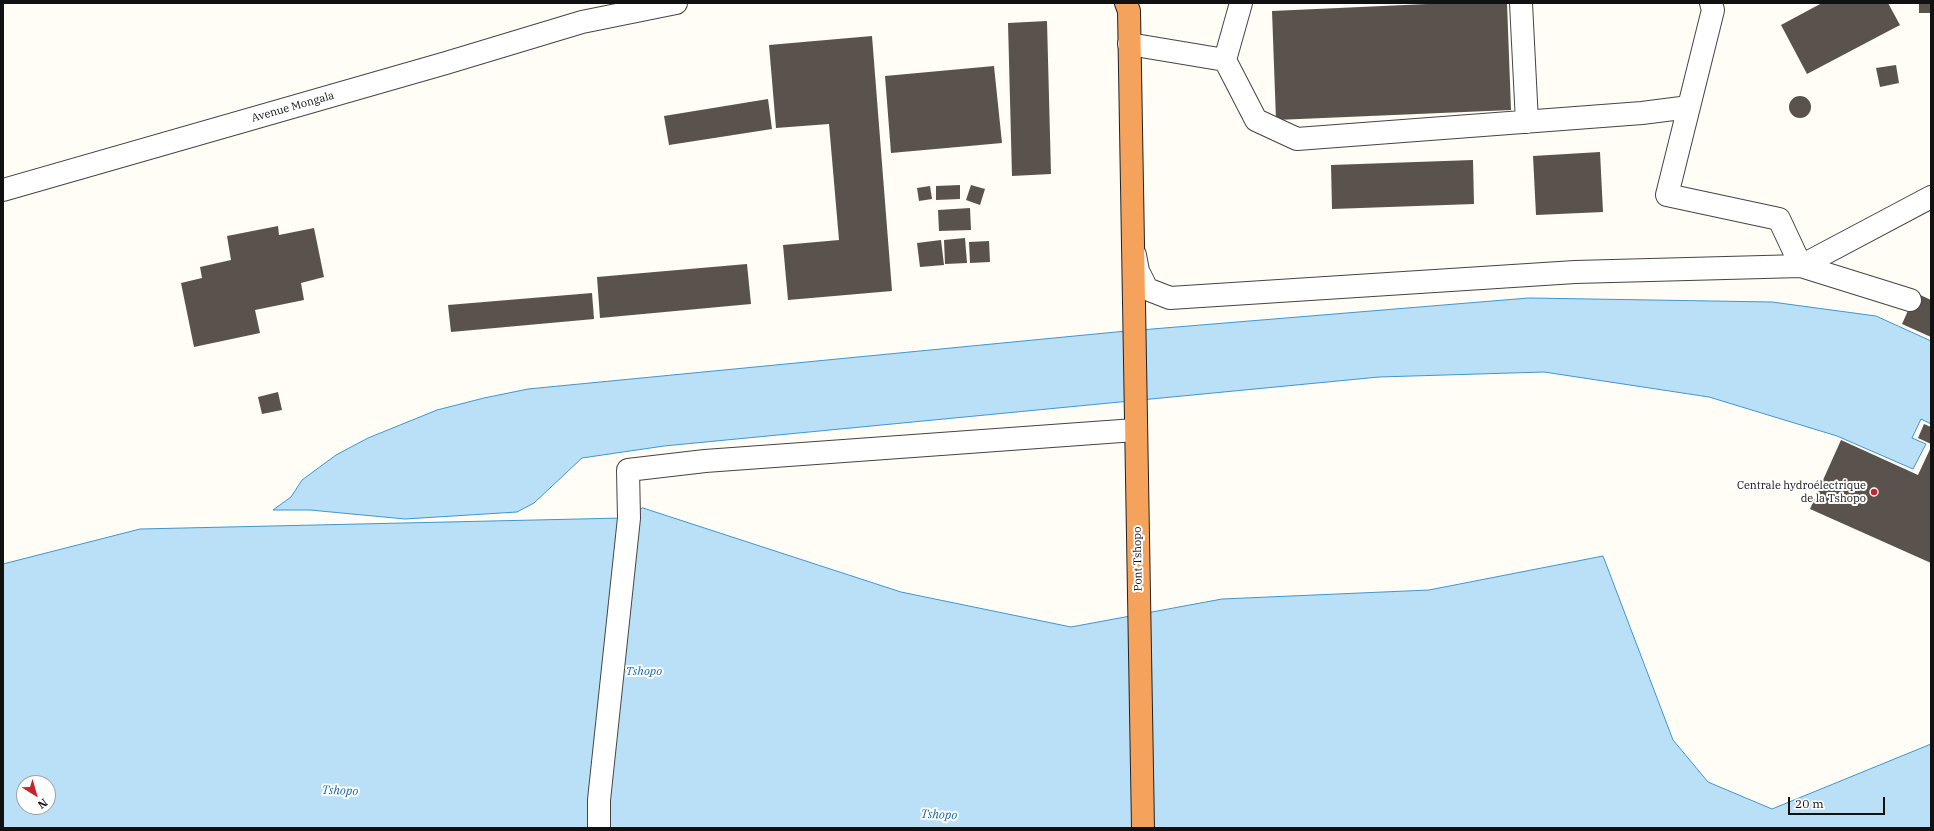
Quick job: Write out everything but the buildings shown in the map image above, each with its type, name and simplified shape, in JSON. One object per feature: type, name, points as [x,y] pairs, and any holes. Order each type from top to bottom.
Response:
[{"type":"highway","name":"Pont Tshopo","points":[[1126,3],[1129,11],[1143,828]]},
{"type":"street","points":[[582,22],[604,3]]},
{"type":"street","name":"Avenue Mongala","points":[[3,190],[446,63],[582,22],[676,3]]},
{"type":"street","points":[[1241,3],[1225,60],[1256,120],[1297,139],[1642,113],[1689,107]]},
{"type":"street","points":[[1521,3],[1527,122]]},
{"type":"street","points":[[1711,3],[1713,10],[1666,195],[1779,219],[1801,266]]},
{"type":"street","points":[[1129,44],[1225,60]]},
{"type":"street","points":[[1801,266],[1931,197]]},
{"type":"street","points":[[1133,248],[1138,270],[1147,289],[1170,298],[1575,272],[1801,266],[1910,300]]},
{"type":"street","points":[[599,828],[599,800],[629,518],[628,470],[705,461],[1136,430]]},
{"type":"water","points":[[1529,298],[1772,302],[1876,316],[1931,341],[1931,424],[1921,419],[1912,438],[1926,444],[1913,469],[1837,436],[1709,397],[1544,372],[1379,377],[664,446],[582,458],[534,503],[517,512],[405,519],[310,510],[273,510],[291,497],[302,480],[336,455],[368,438],[437,410],[528,389],[1116,332]]},
{"type":"water","name":"Tshopo","points":[[643,508],[901,592],[1071,627],[1222,599],[1429,590],[1603,556],[1673,740],[1708,782],[1772,809],[1931,744],[1931,828],[3,828],[3,564],[140,529],[623,518]]},
{"type":"place","name":"Centrale hydroélectrique de la Tshopo","points":[[1874,492]]}]
